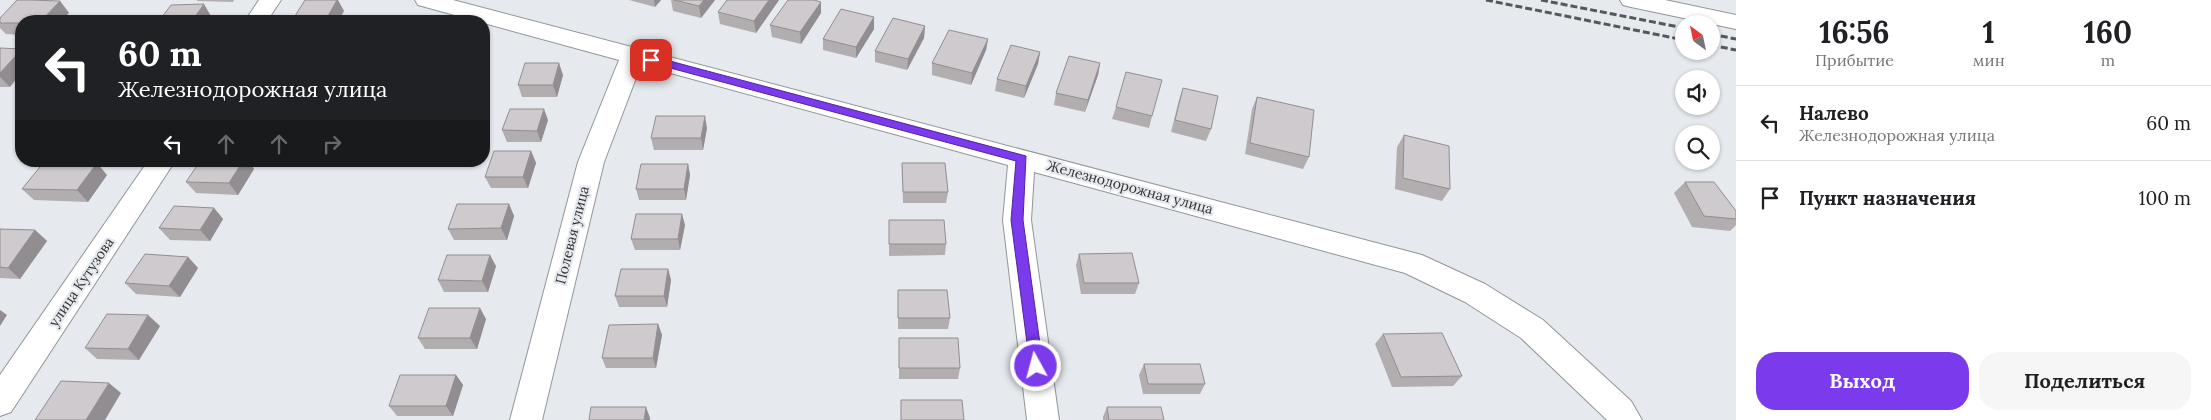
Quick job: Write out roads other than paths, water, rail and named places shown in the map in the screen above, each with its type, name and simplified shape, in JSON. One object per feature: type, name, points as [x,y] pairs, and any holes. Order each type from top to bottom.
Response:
[{"type":"street","points":[[260,15],[270,0]]},
{"type":"street","name":"Железнодорожная улица","points":[[426,0],[484,15]]},
{"type":"street","points":[[1632,0],[1736,22]]},
{"type":"street","name":"Железнодорожная улица","points":[[490,17],[1412,263],[1474,293],[1532,329],[1620,411],[1626,420]]},
{"type":"street","name":"Полевая улица","points":[[526,420],[591,162],[633,54]]},
{"type":"street","points":[[1022,159],[1017,220],[1044,420]]},
{"type":"street","name":"улица Кутузова","points":[[0,402],[158,167]]},
{"type":"railway","points":[[1486,0],[1675,38]]},
{"type":"railway","points":[[1541,0],[1675,26]]},
{"type":"railway","points":[[1720,36],[1736,39]]},
{"type":"railway","points":[[1720,47],[1736,50]]}]
